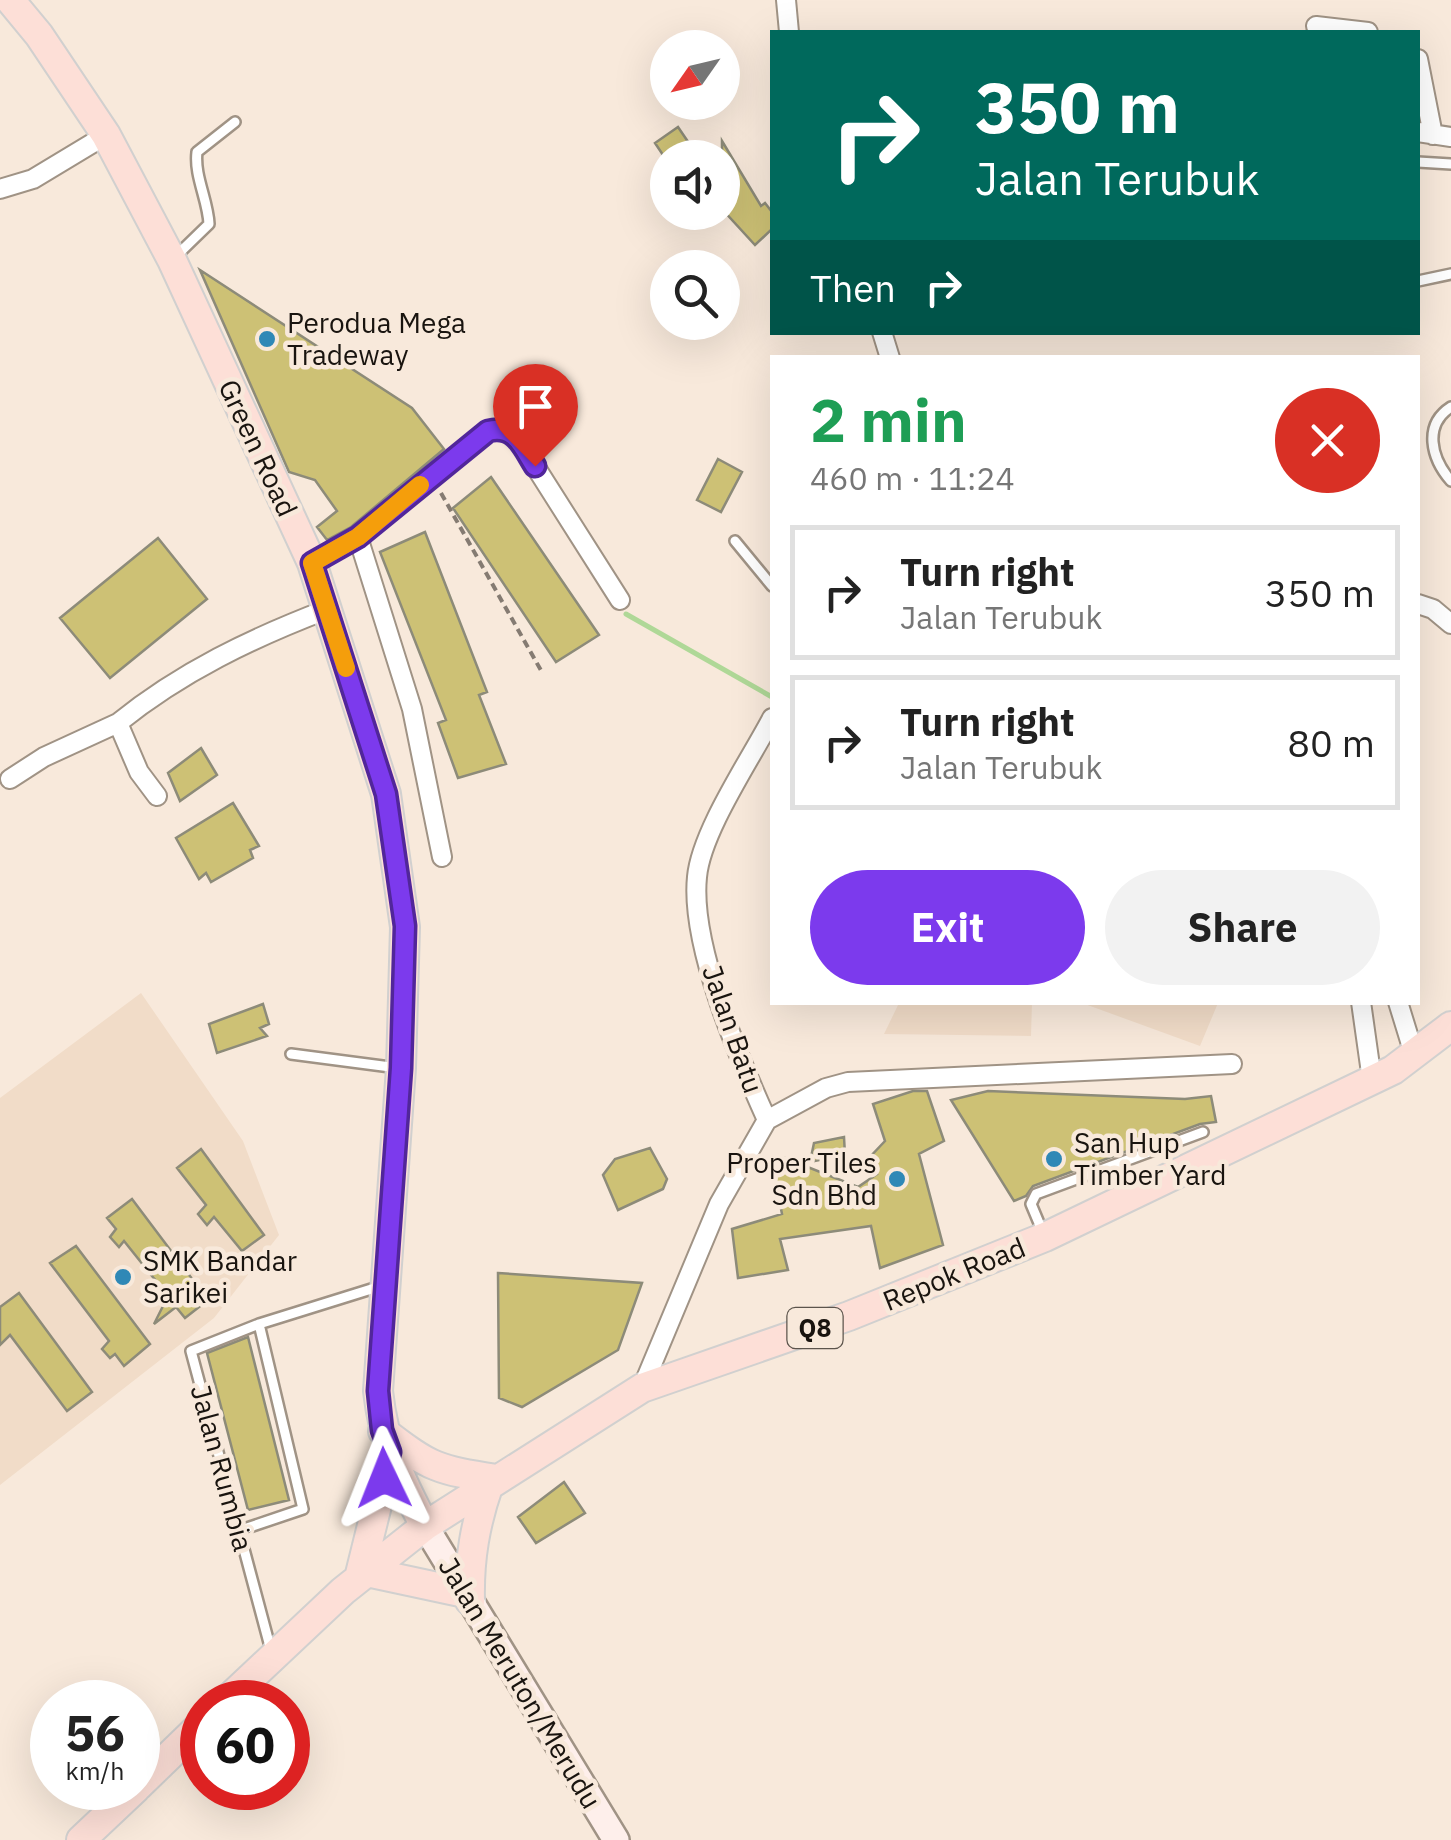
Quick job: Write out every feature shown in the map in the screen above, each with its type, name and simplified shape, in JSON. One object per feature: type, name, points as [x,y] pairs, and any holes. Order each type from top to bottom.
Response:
[{"type":"main road","name":"Green Road","points":[[10,0],[39,34],[106,135],[172,260],[312,563],[386,794],[405,926],[401,1068],[378,1391],[386,1441],[425,1526]]},
{"type":"main road","name":"Repok Road","points":[[247,1680],[363,1575],[425,1526],[642,1388],[896,1298],[1045,1237],[1372,1080],[1437,1041]]},
{"type":"main road","points":[[386,1441],[444,1471],[493,1482],[476,1524],[467,1597],[363,1575],[386,1441]]},
{"type":"main road","name":"Jalan Meruton/Merudu","points":[[425,1526],[616,1840]]},
{"type":"main road","points":[[160,1765],[180,1745]]},
{"type":"main road","points":[[81,1840],[113,1810]]},
{"type":"street","points":[[786,0],[789,30]]},
{"type":"street","points":[[1316,26],[1351,30]]},
{"type":"street","points":[[1420,68],[1434,134]]},
{"type":"street","points":[[0,189],[33,179],[106,135]]},
{"type":"street","points":[[312,563],[358,537],[488,431],[501,428],[514,433],[620,600]]},
{"type":"street","points":[[358,537],[412,708],[442,857]]},
{"type":"street","points":[[1420,605],[1434,609],[1451,624]]},
{"type":"street","points":[[10,779],[44,757],[118,724],[215,658],[260,635],[328,609]]},
{"type":"street","name":"Jalan Batu","points":[[642,1388],[719,1204],[767,1120],[737,1054],[711,972],[700,926],[697,877],[707,841],[770,722]]},
{"type":"street","points":[[118,724],[139,772],[156,796]]},
{"type":"street","points":[[1361,1005],[1372,1080]]},
{"type":"street","points":[[1401,1005],[1437,1041]]},
{"type":"street","points":[[767,1120],[826,1088],[848,1082],[1232,1064]]},
{"type":"lane","points":[[172,260],[209,224],[197,152],[235,122]]},
{"type":"lane","points":[[1420,162],[1451,164]]},
{"type":"lane","points":[[1420,281],[1451,274]]},
{"type":"lane","points":[[1451,407],[1438,416],[1431,431],[1442,468],[1451,480]]},
{"type":"lane","points":[[736,541],[770,584]]},
{"type":"lane","points":[[291,1054],[401,1068]]},
{"type":"lane","points":[[1045,1237],[1032,1204],[1036,1194],[1203,1132]]},
{"type":"lane","points":[[238,1531],[303,1509],[259,1324],[384,1285]]},
{"type":"lane","name":"Jalan Rumbia","points":[[259,1324],[191,1351],[272,1657]]},
{"type":"path","points":[[432,476],[543,674]]},
{"type":"shaded area","name":"SMK Bandar Sarikei","points":[[141,993],[243,1141],[279,1235],[214,1318],[0,1485],[0,1098]]},
{"type":"shaded area","points":[[898,1005],[1032,1005],[1031,1036],[884,1034]]},
{"type":"shaded area","points":[[1087,1005],[1217,1005],[1200,1046]]},
{"type":"building","points":[[678,127],[687,140],[659,140]]},
{"type":"building","points":[[740,171],[761,206],[765,203],[770,209],[770,231],[755,245],[740,229]]},
{"type":"building","name":"Perodua Mega Tradeway","points":[[200,270],[412,408],[444,449],[351,527],[327,540],[317,527],[337,511],[315,480],[289,472]]},
{"type":"building","points":[[718,459],[742,472],[721,512],[697,500]]},
{"type":"building","points":[[491,477],[599,635],[556,662],[453,508]]},
{"type":"building","points":[[425,532],[487,692],[479,695],[506,764],[458,778],[438,723],[446,720],[380,552]]},
{"type":"building","points":[[158,538],[207,599],[110,678],[60,618]]},
{"type":"building","points":[[201,748],[217,775],[180,801],[168,773]]},
{"type":"building","points":[[233,803],[259,846],[250,850],[253,858],[211,882],[206,873],[199,879],[176,838]]},
{"type":"building","points":[[263,1004],[269,1024],[260,1028],[267,1036],[217,1053],[209,1024]]},
{"type":"building","points":[[913,1091],[927,1091],[944,1141],[919,1154],[943,1245],[880,1268],[871,1226],[780,1239],[788,1270],[738,1278],[732,1229],[782,1214],[771,1158],[785,1158],[858,1187],[877,1174],[869,1158],[885,1141],[873,1104]]},
{"type":"building","name":"San Hup Timber Yard","points":[[988,1091],[1185,1099],[1211,1096],[1216,1122],[1200,1124],[1033,1186],[1026,1196],[1014,1201],[951,1100]]},
{"type":"building","points":[[844,1137],[845,1155],[810,1162],[814,1143]]},
{"type":"building","points":[[650,1148],[667,1179],[663,1189],[618,1210],[603,1175],[615,1159]]},
{"type":"building","points":[[201,1149],[264,1235],[242,1251],[214,1217],[207,1225],[198,1214],[206,1205],[177,1168]]},
{"type":"building","points":[[132,1199],[208,1300],[185,1318],[176,1307],[154,1324],[168,1296],[124,1241],[119,1247],[110,1237],[116,1229],[107,1218]]},
{"type":"building","points":[[76,1246],[150,1344],[124,1366],[115,1354],[110,1358],[102,1349],[109,1341],[50,1263]]},
{"type":"building","points":[[498,1273],[642,1283],[618,1350],[522,1407],[499,1398]]},
{"type":"building","points":[[19,1293],[92,1392],[67,1411],[10,1335],[0,1345],[0,1307]]},
{"type":"building","points":[[248,1337],[289,1500],[248,1510],[207,1353]]},
{"type":"building","points":[[564,1482],[585,1513],[536,1543],[518,1517]]},
{"type":"waterway","points":[[626,614],[770,696]]},
{"type":"slow traffic","points":[[346,668],[312,563],[358,537],[420,485]]},
{"type":"place","name":"Perodua Mega Tradeway","points":[[267,339]]},
{"type":"place","name":"San Hup Timber Yard","points":[[1054,1159]]},
{"type":"place","name":"Proper Tiles Sdn Bhd","points":[[897,1179]]},
{"type":"place","name":"SMK Bandar Sarikei","points":[[123,1277]]},
{"type":"route","points":[[384,1478],[390,1452],[382,1430],[378,1391],[401,1068],[405,926],[386,794],[312,563],[358,537],[488,431],[501,428],[514,433],[535,466]]}]
